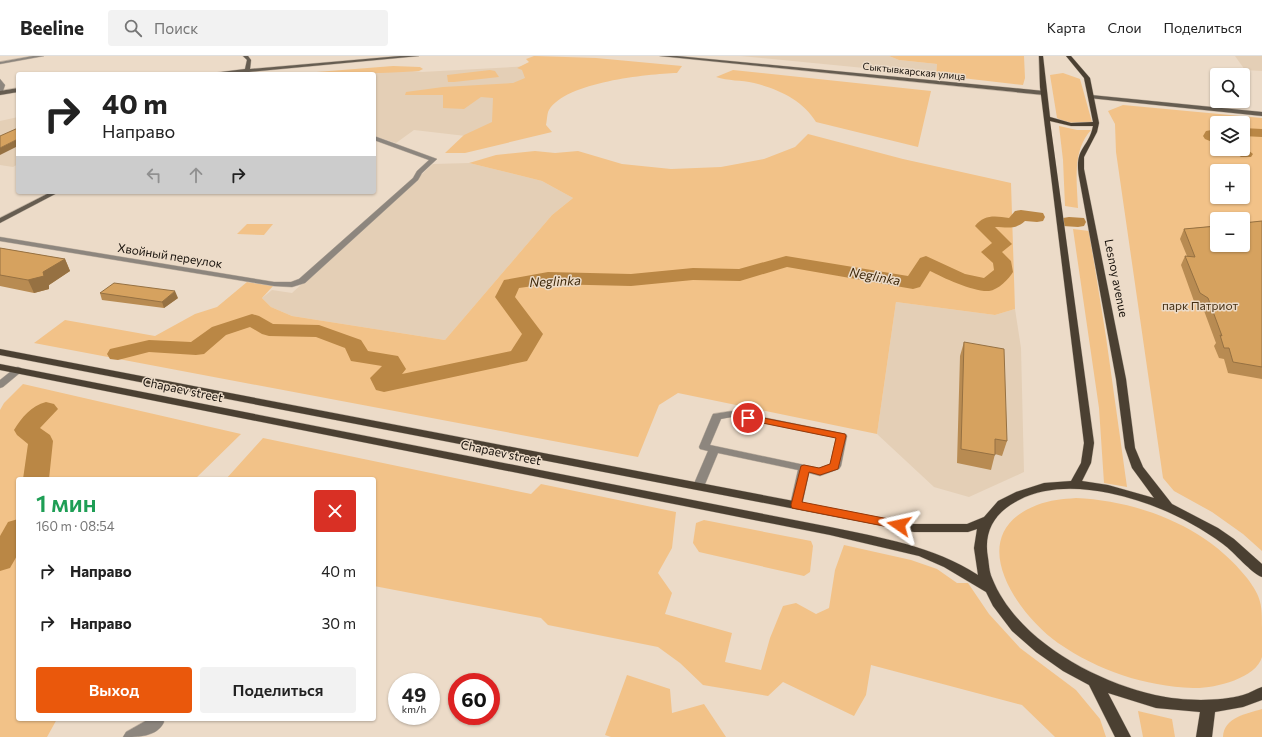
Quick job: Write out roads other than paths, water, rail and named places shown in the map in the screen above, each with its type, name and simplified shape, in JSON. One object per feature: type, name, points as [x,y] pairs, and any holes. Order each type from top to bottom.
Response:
[{"type":"main road","points":[[244,56],[249,60],[246,72],[417,56]]},
{"type":"main road","name":"Сыктывкарская улица","points":[[662,56],[1044,93]]},
{"type":"main road","points":[[1041,56],[1044,93],[1060,208],[1073,330],[1089,443],[1086,463],[1074,485]]},
{"type":"main road","points":[[1047,118],[1074,125],[1096,123],[1087,78],[1068,56]]},
{"type":"main road","points":[[0,92],[16,90]]},
{"type":"main road","points":[[1091,97],[1262,114]]},
{"type":"main road","name":"Lesnoy avenue","points":[[1096,123],[1096,130],[1081,155],[1081,161],[1089,212],[1121,379],[1130,448],[1138,468],[1167,506]]},
{"type":"main road","points":[[0,221],[52,194]]},
{"type":"main road","name":"Chapaev street","points":[[0,352],[914,528],[968,528],[987,520]]},
{"type":"main road","name":"Chapaev street","points":[[0,367],[830,531],[923,553],[964,572],[988,588]]},
{"type":"main road","points":[[1262,572],[1232,544],[1201,523],[1167,506],[1133,494],[1100,487],[1074,485],[1042,487],[1019,494],[1001,505],[987,520],[980,539],[980,562],[988,588],[1012,622],[1043,650],[1095,682],[1152,702],[1208,707],[1237,703],[1262,693]]},
{"type":"main road","points":[[1095,682],[1123,737]]},
{"type":"main road","points":[[1204,737],[1208,707]]},
{"type":"street","points":[[0,63],[42,56]]},
{"type":"street","points":[[0,81],[2,85],[0,92]]},
{"type":"street","name":"Хвойный переулок","points":[[0,239],[282,285],[292,285],[302,281],[327,259],[416,179],[419,172],[434,158],[376,139]]},
{"type":"street","points":[[0,385],[18,370]]},
{"type":"street","points":[[732,414],[842,436],[835,466],[820,472],[804,468],[714,449],[704,447],[717,416],[732,414]]},
{"type":"street","points":[[699,486],[714,449]]},
{"type":"street","points":[[796,505],[804,468]]},
{"type":"street","points":[[131,737],[157,722]]},
{"type":"waterway","name":"Neglinka","points":[[1250,132],[1262,133]]},
{"type":"waterway","name":"Neglinka","points":[[118,354],[149,346],[196,349],[219,331],[252,320],[269,330],[319,331],[354,344],[359,356],[390,361],[395,369],[381,378],[384,385],[519,356],[533,334],[505,297],[511,284],[548,278],[631,280],[693,274],[740,275],[786,261],[913,283],[926,262],[959,278],[988,285],[1004,272],[1002,261],[990,252],[1003,244],[984,226],[992,221],[1013,223],[1021,215],[1037,217]]},
{"type":"waterway","name":"Neglinka","points":[[1069,222],[1078,222]]},
{"type":"waterway","name":"Neglinka","points":[[36,477],[41,441],[26,430],[34,419],[46,409]]},
{"type":"waterway","name":"Neglinka","points":[[0,560],[16,532]]},
{"type":"park label","name":"парк Патриот","points":[[1200,305]]}]
